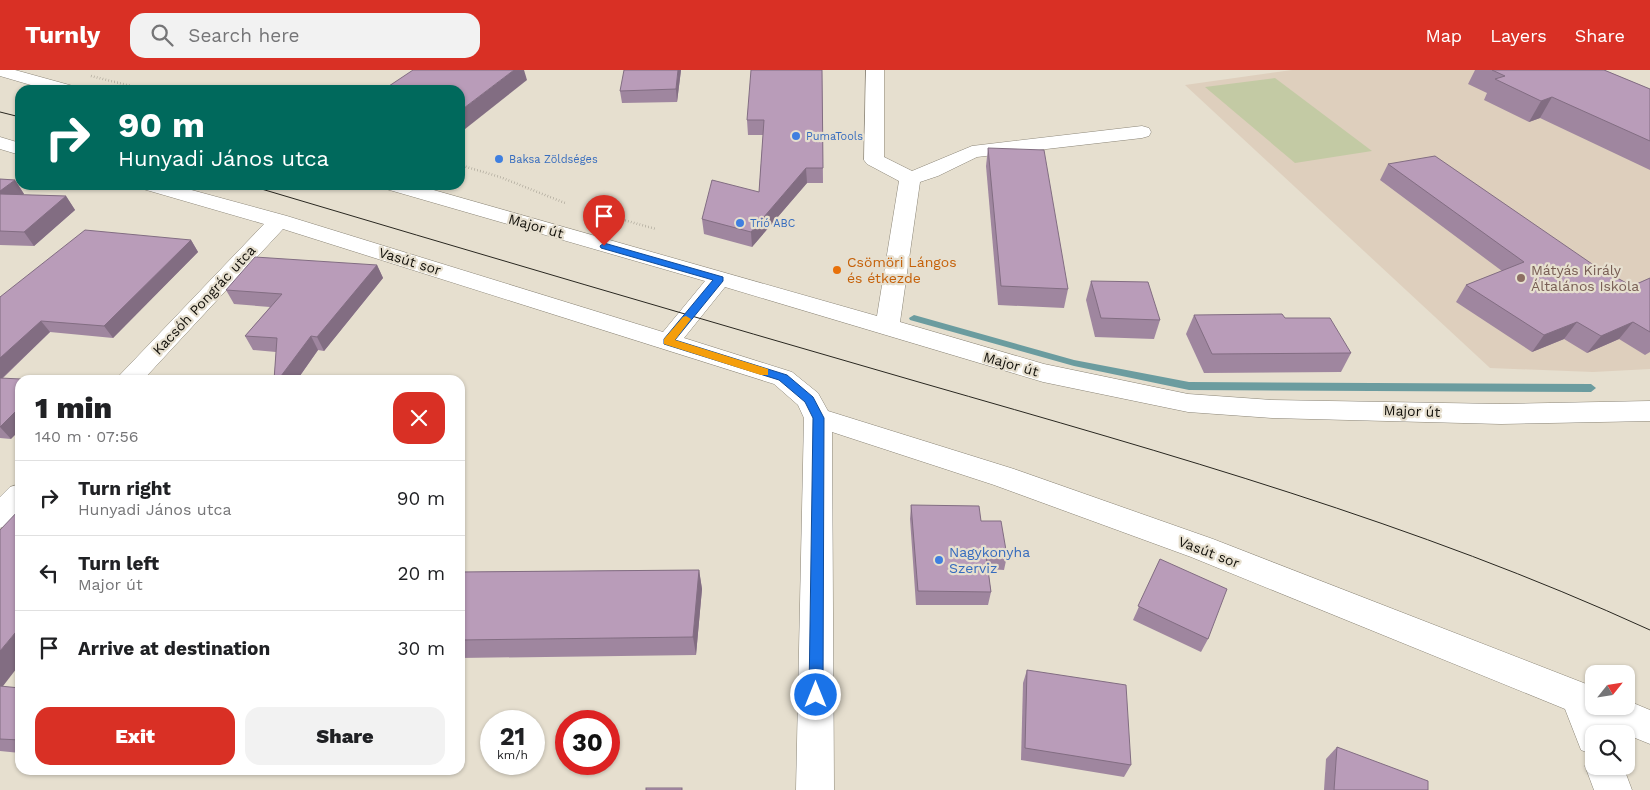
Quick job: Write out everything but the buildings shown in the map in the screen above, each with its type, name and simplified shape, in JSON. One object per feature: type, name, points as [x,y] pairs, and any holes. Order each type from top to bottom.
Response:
[{"type":"street","points":[[0,70],[50,85]]},
{"type":"street","points":[[32,80],[52,70]]},
{"type":"street","points":[[874,70],[874,160],[910,178],[931,172],[972,152],[1142,132]]},
{"type":"street","points":[[0,143],[15,148]]},
{"type":"street","points":[[887,328],[910,178]]},
{"type":"street","name":"Vasút sor","points":[[168,190],[279,220],[783,378],[810,400],[818,418],[1004,477],[1202,548],[1585,701]]},
{"type":"street","name":"Major út","points":[[410,190],[1043,373],[1188,403],[1272,409],[1501,414],[1650,411]]},
{"type":"street","name":"Kacsóh Pongrác utca","points":[[133,375],[279,220]]},
{"type":"street","points":[[668,342],[719,279]]},
{"type":"street","points":[[815,790],[818,418]]},
{"type":"street","points":[[0,516],[15,500]]},
{"type":"street","name":"Vasút sor","points":[[1620,715],[1650,727]]},
{"type":"street","points":[[1607,775],[1613,790]]},
{"type":"path","points":[[83,74],[127,85]]},
{"type":"shaded area","name":"Mátyás Király Általános Iskola","points":[[1292,70],[1543,70],[1650,116],[1650,369],[1593,372],[1490,368],[1185,85]]},
{"type":"green space","points":[[1275,78],[1372,151],[1295,163],[1205,87]]},
{"type":"waterway","points":[[914,318],[1074,363],[1189,386],[1591,388]]},
{"type":"tram line","points":[[0,112],[15,116]]},
{"type":"tram line","points":[[265,190],[1107,436],[1291,493],[1472,556],[1650,630]]},
{"type":"slow traffic","points":[[686,319],[668,342],[765,372]]},
{"type":"place","name":"PumaTools","points":[[796,136]]},
{"type":"place","name":"Baksa Zöldséges","points":[[499,159]]},
{"type":"place","name":"Trió ABC","points":[[740,223]]},
{"type":"place","name":"Csömöri Lángos és étkezde","points":[[837,270]]},
{"type":"place","name":"Mátyás Király Általános Iskola","points":[[1521,278]]},
{"type":"place","name":"Nagykonyha Szerviz","points":[[939,560]]},
{"type":"route","points":[[604,246],[719,279],[668,342],[783,378],[810,400],[818,418],[816,695]]}]
